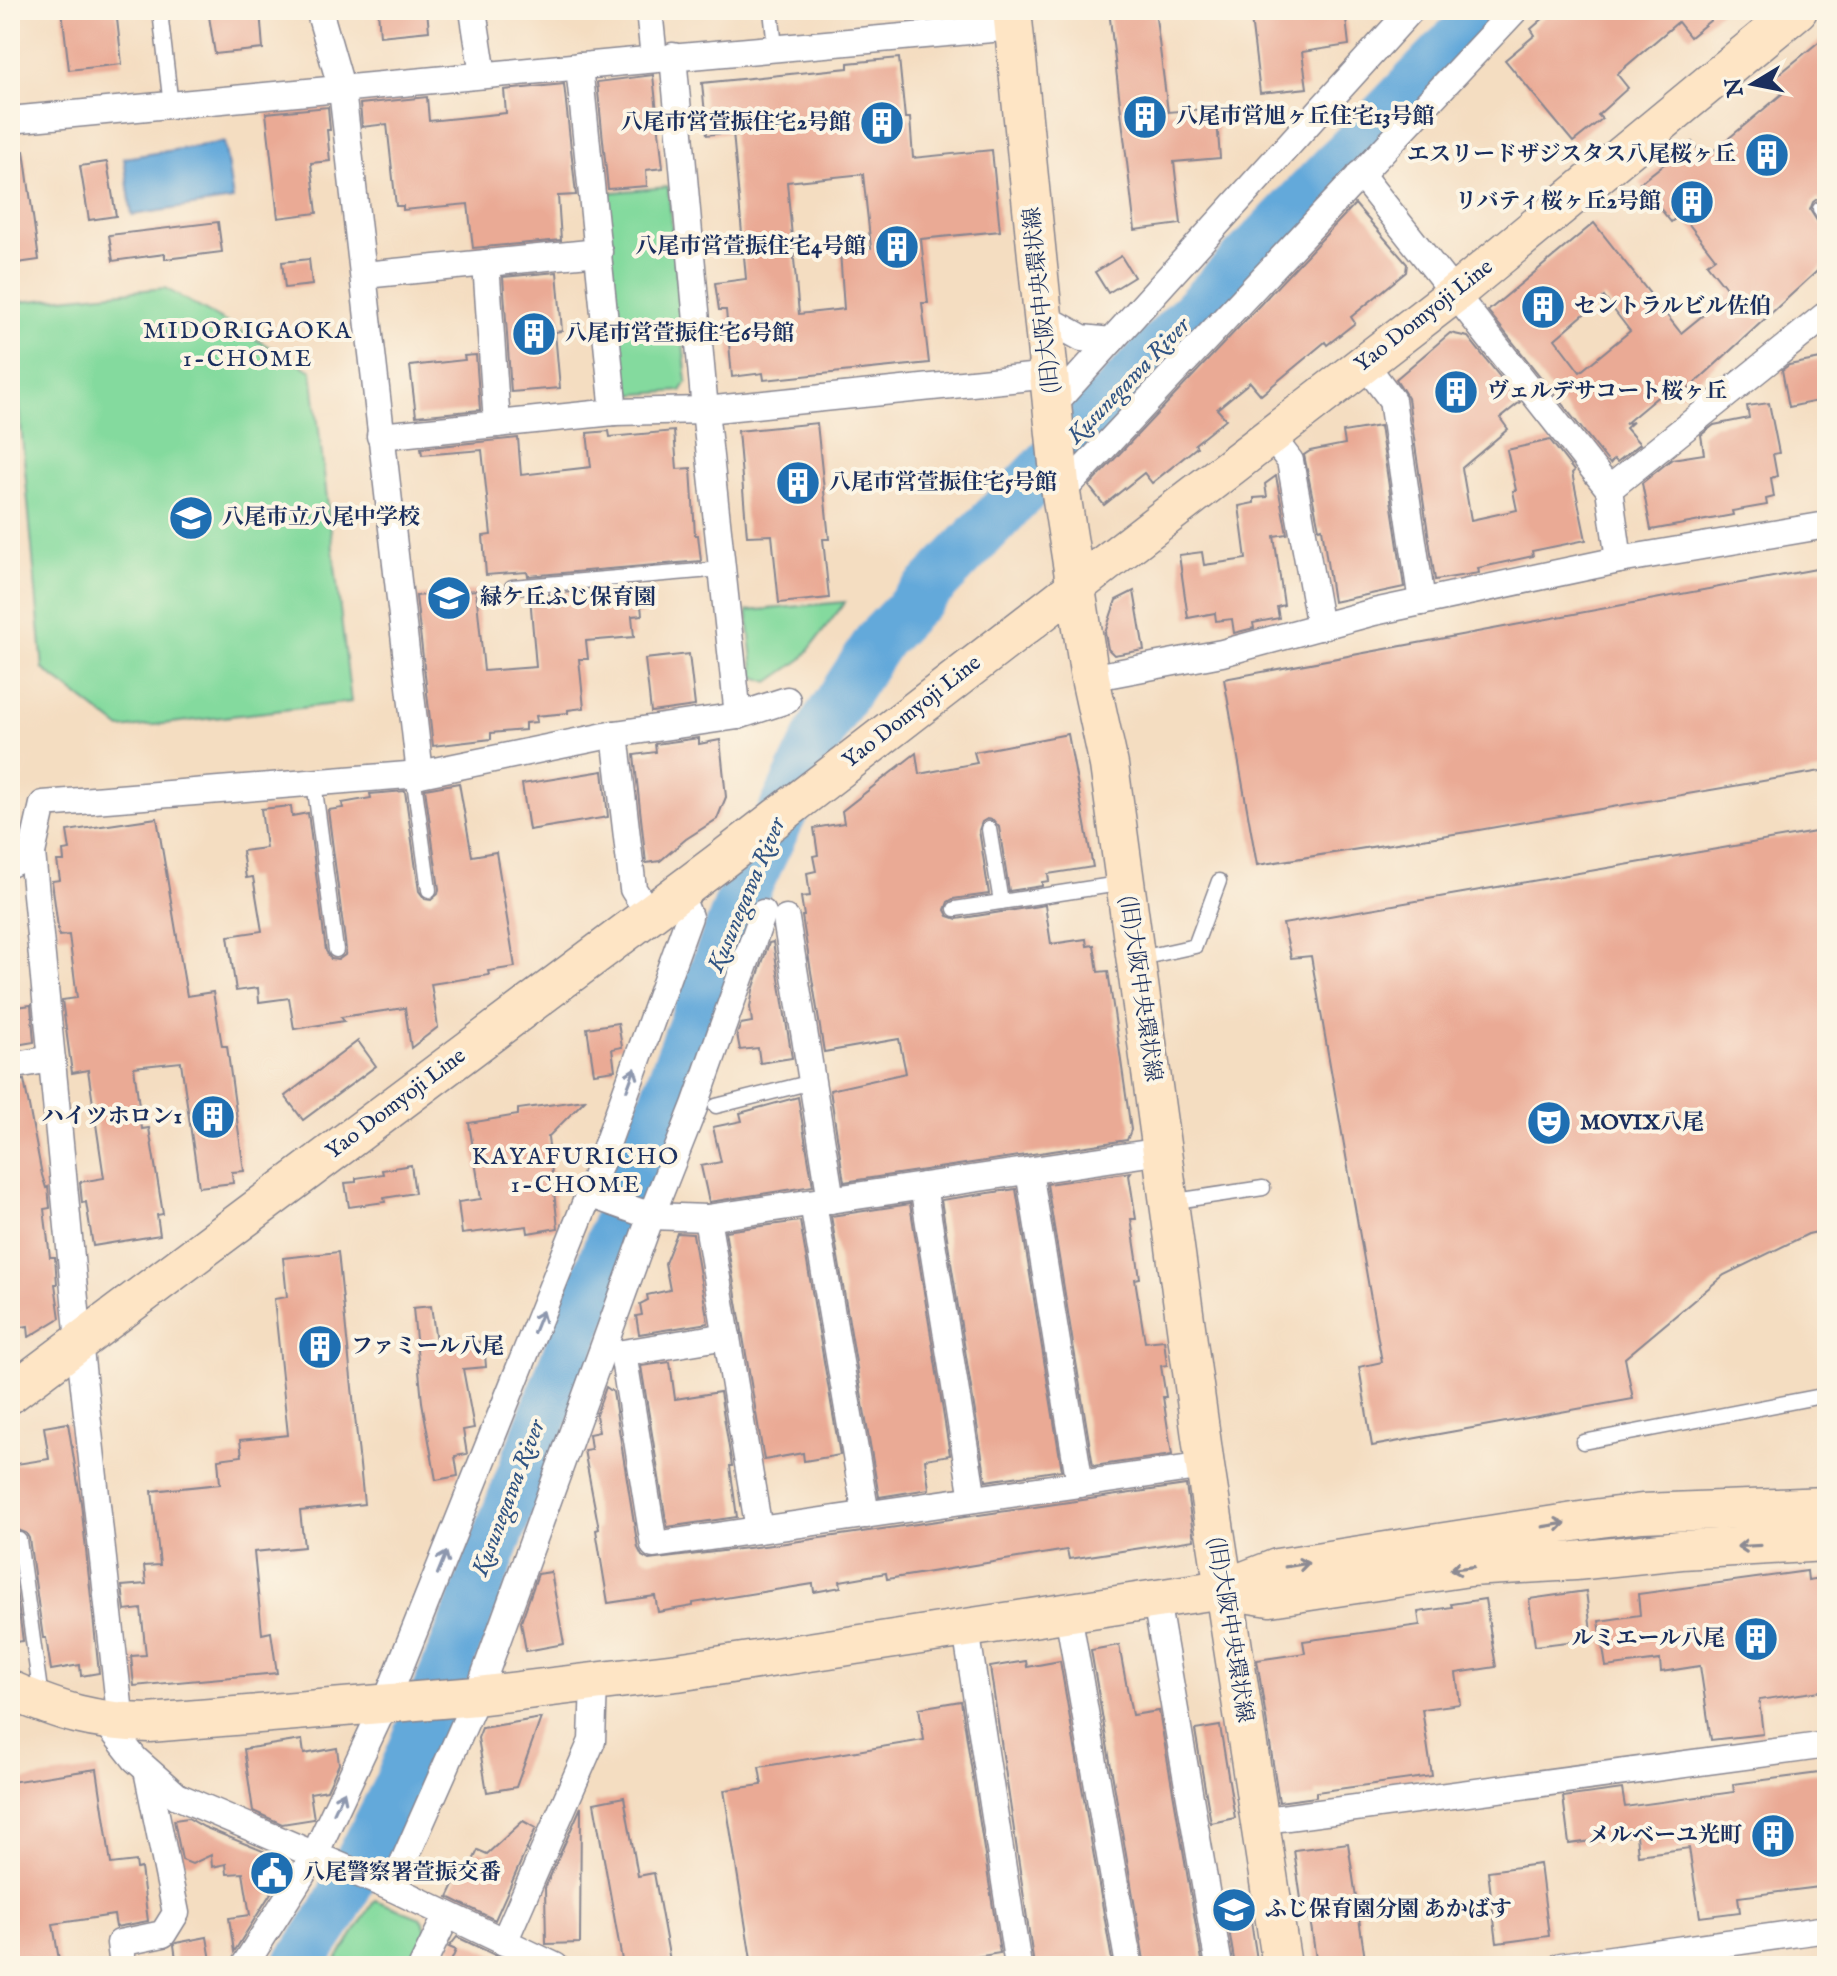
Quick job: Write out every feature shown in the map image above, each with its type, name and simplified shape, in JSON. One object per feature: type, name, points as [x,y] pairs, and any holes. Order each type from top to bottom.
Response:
[{"type":"street","points":[[319,10],[342,90],[417,774]]},
{"type":"street","points":[[473,10],[483,75]]},
{"type":"street","points":[[649,10],[664,57],[738,716]]},
{"type":"street","points":[[380,436],[614,412],[705,410],[1051,390],[1111,341],[1411,10]]},
{"type":"street","points":[[1061,493],[1515,10]]},
{"type":"street","name":"Yao Domyoji Line","points":[[10,1394],[718,863],[1453,295],[1798,10]]},
{"type":"street","points":[[10,120],[775,47],[1013,18]]},
{"type":"street","name":"(旧)大阪中央環状線","points":[[1013,18],[1061,493],[1090,678],[1109,765],[1205,1466],[1282,1966]]},
{"type":"street","points":[[579,66],[614,412]]},
{"type":"street","points":[[1360,174],[1609,489],[1619,560]]},
{"type":"street","points":[[364,275],[599,252]]},
{"type":"street","points":[[486,263],[497,424]]},
{"type":"street","points":[[1609,489],[1827,314]]},
{"type":"street","points":[[1044,317],[1082,338],[1111,341]]},
{"type":"street","points":[[1364,363],[1392,400],[1422,602]]},
{"type":"street","points":[[1270,435],[1290,461],[1320,627]]},
{"type":"street","points":[[1090,678],[1222,653],[1422,602],[1619,560],[1827,525]]},
{"type":"street","points":[[555,1966],[510,1951],[392,1888],[177,1796],[135,1759],[114,1722],[52,1059],[21,859],[43,804],[417,774],[615,734],[738,716],[787,700]]},
{"type":"street","points":[[615,734],[633,889],[649,914]]},
{"type":"street","points":[[244,1966],[314,1856],[394,1701],[589,1194],[689,917],[679,892]]},
{"type":"street","points":[[392,1888],[472,1696],[651,1216],[774,916],[812,1082],[822,1201],[866,1515]]},
{"type":"street","points":[[10,1066],[52,1059]]},
{"type":"street","points":[[589,1194],[651,1216],[707,1218],[1162,1151]]},
{"type":"street","points":[[1029,1171],[1080,1484]]},
{"type":"street","points":[[923,1186],[973,1499]]},
{"type":"street","points":[[707,1218],[759,1530]]},
{"type":"street","points":[[727,1336],[623,1353],[654,1545],[1205,1466]]},
{"type":"street","points":[[26,1697],[114,1722],[149,1723],[472,1696],[594,1682],[1156,1600],[1223,1589],[1277,1568],[1600,1518],[1642,1513],[1827,1506]]},
{"type":"street","points":[[1223,1589],[1270,1597],[1469,1567],[1827,1542]]},
{"type":"street","points":[[1156,1600],[1219,1966]]},
{"type":"street","points":[[1068,1613],[1129,1966]]},
{"type":"street","points":[[966,1629],[1018,1966]]},
{"type":"street","points":[[510,1951],[592,1741],[594,1682]]},
{"type":"street","points":[[1259,1821],[1827,1745]]},
{"type":"street","points":[[123,1966],[120,1943],[163,1934],[176,1913],[147,1770]]},
{"type":"street","points":[[422,1966],[447,1915]]},
{"type":"street","points":[[1561,1966],[1827,1929]]},
{"type":"lane","points":[[166,10],[161,20],[171,106]]},
{"type":"lane","points":[[771,10],[775,47]]},
{"type":"lane","points":[[512,587],[723,569]]},
{"type":"lane","points":[[417,774],[429,890]]},
{"type":"lane","points":[[314,782],[336,950]]},
{"type":"lane","points":[[989,829],[1001,902]]},
{"type":"lane","points":[[1135,959],[1195,946],[1219,881]]},
{"type":"lane","points":[[955,909],[1125,883]]},
{"type":"lane","points":[[716,1106],[812,1082]]},
{"type":"lane","points":[[1169,1202],[1263,1188]]},
{"type":"lane","points":[[1583,1442],[1827,1395]]},
{"type":"lane","points":[[19,1540],[26,1697]]},
{"type":"green space","points":[[668,187],[687,382],[681,391],[625,395],[604,193]]},
{"type":"green space","points":[[165,288],[312,371],[351,702],[121,729],[43,669],[10,303]]},
{"type":"green space","points":[[845,602],[802,659],[769,682],[755,677],[747,611]]},
{"type":"green space","points":[[375,1900],[421,1918],[428,1933],[409,1966],[333,1966]]},
{"type":"water","points":[[224,142],[233,200],[132,215],[124,158]]},
{"type":"building","points":[[62,10],[116,10],[122,64],[69,70]]},
{"type":"building","points":[[208,10],[260,10],[263,49],[215,54]]},
{"type":"building","points":[[378,10],[427,10],[429,31],[380,36]]},
{"type":"building","name":"八尾市営旭ヶ丘住宅13号館","points":[[1109,10],[1155,10],[1168,112],[1216,108],[1220,158],[1174,162],[1181,224],[1135,230]]},
{"type":"building","points":[[1250,10],[1345,10],[1349,45],[1302,52],[1307,88],[1260,93]]},
{"type":"building","points":[[1553,10],[1723,10],[1690,37],[1678,22],[1617,74],[1628,88],[1598,115],[1602,119],[1573,142],[1505,60],[1535,35],[1531,29]]},
{"type":"building","points":[[1827,35],[1827,202],[1817,199],[1810,210],[1819,224],[1827,227],[1827,262],[1682,395],[1673,384],[1625,424],[1633,422],[1626,428],[1640,444],[1610,464],[1488,311],[1594,223],[1681,333],[1730,293],[1707,264],[1715,258],[1681,214],[1671,222],[1640,183],[1692,142],[1705,158],[1782,94],[1771,81]],"holes":[[[1604,297],[1630,331],[1580,372],[1555,339]]]},
{"type":"building","points":[[899,58],[905,118],[910,118],[913,158],[992,150],[1000,231],[921,239],[928,303],[922,303],[929,363],[764,380],[763,373],[732,377],[726,310],[719,310],[715,283],[746,279],[733,132],[707,135],[702,83],[848,68],[848,63]],"holes":[[[863,174],[871,248],[840,251],[844,309],[799,314],[787,182]]]},
{"type":"building","points":[[653,75],[663,168],[646,170],[647,186],[608,189],[597,82]]},
{"type":"building","points":[[564,84],[576,195],[558,196],[561,240],[473,248],[468,204],[403,210],[403,206],[396,206],[387,124],[362,127],[360,104],[427,97],[429,121],[506,113],[504,90]]},
{"type":"building","points":[[328,107],[330,161],[311,163],[317,213],[278,218],[266,113]]},
{"type":"building","points":[[24,151],[39,260],[10,264],[10,152]]},
{"type":"building","points":[[107,162],[116,216],[89,220],[80,166]]},
{"type":"building","points":[[1355,204],[1407,264],[1406,272],[1351,317],[1355,323],[1327,345],[1325,342],[1261,395],[1250,382],[1217,409],[1226,419],[1152,483],[1144,473],[1104,505],[1089,486]]},
{"type":"building","points":[[218,222],[222,252],[165,259],[165,254],[113,261],[109,235]]},
{"type":"building","points":[[1121,256],[1134,277],[1108,293],[1095,272]]},
{"type":"building","points":[[309,259],[312,285],[285,288],[282,262]]},
{"type":"building","name":"八尾市営萱振住宅6号館","points":[[557,272],[562,331],[555,332],[560,388],[511,392],[503,277]]},
{"type":"building","points":[[1450,333],[1468,337],[1520,402],[1500,418],[1508,429],[1462,468],[1471,520],[1517,510],[1507,450],[1550,440],[1574,471],[1586,540],[1532,551],[1533,556],[1478,568],[1479,573],[1435,580],[1408,398],[1396,379]]},
{"type":"building","points":[[476,355],[480,410],[416,416],[410,366],[465,360],[464,356]]},
{"type":"building","points":[[1821,359],[1827,399],[1789,407],[1782,370],[1789,365]]},
{"type":"building","points":[[1769,403],[1779,453],[1773,454],[1777,476],[1771,478],[1774,497],[1766,499],[1767,505],[1732,511],[1733,515],[1651,530],[1642,483],[1672,459],[1704,454],[1701,435],[1714,425],[1749,418],[1747,406]]},
{"type":"building","name":"八尾市営萱振住宅5号館","points":[[817,423],[829,539],[823,539],[829,598],[779,603],[772,535],[747,536],[738,431]]},
{"type":"building","points":[[1380,426],[1404,587],[1333,602],[1322,528],[1319,529],[1304,455],[1345,444],[1343,432]]},
{"type":"building","points":[[609,431],[610,437],[674,431],[677,469],[691,468],[695,535],[698,535],[701,561],[528,576],[527,572],[486,575],[483,536],[491,535],[482,450],[422,455],[421,448],[518,438],[521,475],[591,467],[587,433]]},
{"type":"building","points":[[1276,476],[1287,534],[1274,536],[1284,605],[1277,607],[1279,618],[1253,623],[1254,628],[1234,633],[1232,619],[1216,621],[1215,613],[1188,618],[1179,555],[1202,552],[1204,565],[1246,559],[1239,506],[1254,503],[1254,498],[1267,497],[1265,484]]},
{"type":"building","points":[[1827,567],[1827,770],[1257,865],[1224,679]]},
{"type":"building","points":[[639,586],[642,615],[632,616],[634,637],[586,641],[588,659],[579,659],[584,708],[536,716],[537,722],[525,723],[525,730],[491,733],[491,739],[433,746],[416,596],[476,590],[484,671],[536,667],[530,596]]},
{"type":"building","points":[[1134,591],[1144,650],[1114,655],[1108,649],[1105,633],[1116,600]]},
{"type":"building","points":[[689,654],[695,706],[651,712],[645,659]]},
{"type":"building","points":[[1068,734],[1093,867],[1048,874],[1049,881],[1042,882],[1042,886],[1009,891],[999,827],[993,820],[987,819],[979,830],[989,894],[953,899],[945,910],[948,916],[957,919],[1045,905],[1051,944],[1086,939],[1087,946],[1094,945],[1098,972],[1108,971],[1131,1130],[1127,1140],[844,1182],[830,1090],[906,1073],[899,1039],[824,1052],[801,897],[810,896],[807,873],[816,871],[813,856],[818,855],[814,828],[844,823],[842,811],[916,753],[919,774],[977,763],[974,752]]},
{"type":"building","points":[[699,738],[699,744],[720,740],[726,797],[717,819],[660,861],[646,863],[634,755],[656,752],[655,744]]},
{"type":"building","points":[[603,771],[608,817],[529,830],[522,784]]},
{"type":"building","points":[[459,783],[472,856],[496,852],[515,967],[488,971],[489,975],[431,984],[438,1027],[411,1048],[405,1008],[341,1017],[344,1021],[294,1029],[289,998],[259,1002],[258,988],[236,991],[228,936],[262,931],[253,877],[246,878],[242,851],[266,848],[261,809],[291,806],[292,816],[308,813],[326,951],[331,959],[338,960],[345,955],[346,949],[328,810],[343,808],[342,803],[371,798],[370,794],[405,791],[419,891],[425,899],[431,900],[439,889],[425,789]]},
{"type":"building","points":[[157,818],[187,996],[213,992],[222,1046],[227,1046],[244,1171],[232,1172],[233,1183],[199,1187],[181,1062],[134,1067],[142,1129],[149,1128],[163,1214],[157,1215],[160,1235],[93,1246],[80,1182],[104,1178],[88,1070],[72,1073],[62,1000],[77,998],[69,935],[59,936],[52,881],[60,880],[57,861],[64,861],[63,851],[70,850],[67,831]]},
{"type":"building","points":[[1827,830],[1827,1230],[1808,1234],[1724,1275],[1625,1358],[1633,1399],[1372,1446],[1359,1367],[1382,1362],[1311,956],[1291,958],[1283,924]]},
{"type":"building","points":[[773,942],[792,1058],[760,1063],[758,1048],[740,1050],[737,1034],[741,1024],[752,1022],[750,1007],[753,990],[769,943]]},
{"type":"building","points":[[31,1005],[34,1042],[10,1046],[10,1008]]},
{"type":"building","points":[[618,1023],[622,1047],[612,1049],[615,1070],[594,1073],[587,1028]]},
{"type":"building","points":[[358,1041],[376,1066],[303,1120],[285,1096]]},
{"type":"building","points":[[24,1080],[42,1175],[48,1187],[50,1208],[44,1209],[50,1257],[55,1257],[60,1318],[29,1337],[28,1326],[10,1329],[10,1082]]},
{"type":"building","points":[[798,1097],[813,1186],[709,1202],[701,1166],[721,1162],[713,1127],[742,1121],[740,1113]]},
{"type":"building","points":[[585,1100],[548,1137],[558,1228],[528,1233],[527,1226],[462,1234],[458,1202],[481,1199],[469,1123],[518,1115],[518,1109]]},
{"type":"building","points":[[411,1165],[415,1193],[384,1198],[385,1202],[349,1207],[345,1183],[383,1174],[382,1170]]},
{"type":"building","points":[[1131,1172],[1136,1219],[1131,1219],[1140,1278],[1135,1279],[1145,1342],[1164,1340],[1167,1365],[1161,1366],[1166,1397],[1163,1397],[1172,1455],[1093,1466],[1047,1184]]},
{"type":"building","points":[[1016,1189],[1062,1470],[986,1481],[941,1200]]},
{"type":"building","points":[[910,1204],[950,1455],[925,1459],[929,1489],[879,1497],[831,1216]]},
{"type":"building","points":[[800,1221],[840,1455],[804,1461],[803,1453],[764,1460],[725,1231]]},
{"type":"building","points":[[677,1233],[693,1234],[708,1323],[639,1334],[636,1316],[642,1315],[640,1304],[648,1300],[647,1295],[670,1290],[665,1263]]},
{"type":"building","points":[[338,1252],[364,1504],[300,1511],[304,1547],[254,1552],[262,1634],[271,1632],[277,1673],[134,1686],[131,1656],[146,1655],[141,1609],[125,1611],[122,1586],[146,1584],[144,1566],[160,1565],[152,1491],[220,1484],[218,1459],[242,1456],[240,1440],[288,1435],[274,1299],[287,1297],[283,1258]]},
{"type":"building","points":[[431,1306],[437,1348],[484,1341],[486,1367],[463,1369],[474,1428],[463,1430],[467,1454],[455,1456],[458,1476],[436,1480],[422,1402],[413,1308]]},
{"type":"building","points":[[670,1362],[675,1399],[720,1392],[737,1517],[667,1527],[641,1366]]},
{"type":"building","points":[[606,1387],[613,1392],[638,1548],[642,1556],[649,1560],[1186,1485],[1194,1540],[1069,1559],[1067,1550],[887,1579],[886,1573],[840,1581],[841,1587],[814,1592],[813,1584],[693,1603],[693,1606],[658,1612],[655,1596],[608,1603],[596,1530],[599,1529],[584,1450],[591,1449],[589,1434],[599,1432],[596,1415]]},
{"type":"building","points":[[68,1423],[81,1503],[99,1673],[81,1676],[80,1665],[51,1670],[46,1638],[43,1638],[29,1538],[18,1530],[10,1536],[10,1465],[49,1459],[44,1427]]},
{"type":"building","points":[[10,1548],[23,1641],[10,1643]]},
{"type":"building","name":"ルミエール八尾","points":[[1807,1571],[1808,1580],[1827,1577],[1827,1690],[1759,1700],[1763,1734],[1711,1740],[1700,1666],[1661,1672],[1660,1660],[1606,1667],[1599,1621],[1640,1615],[1638,1594]]},
{"type":"building","points":[[551,1572],[564,1644],[526,1651],[521,1622],[538,1574]]},
{"type":"building","points":[[1586,1591],[1592,1639],[1535,1646],[1529,1599]]},
{"type":"building","points":[[1485,1599],[1496,1667],[1456,1673],[1460,1704],[1422,1709],[1432,1776],[1316,1792],[1316,1797],[1279,1802],[1257,1660],[1305,1653],[1303,1641],[1420,1625],[1418,1612]]},
{"type":"building","points":[[1119,1645],[1132,1715],[1159,1711],[1203,1966],[1145,1966],[1091,1650]]},
{"type":"building","points":[[1026,1661],[1027,1667],[1060,1661],[1113,1966],[1034,1966],[990,1667]]},
{"type":"building","points":[[961,1701],[1000,1953],[945,1962],[945,1966],[752,1966],[724,1790],[762,1785],[759,1767],[924,1740],[919,1708]]},
{"type":"building","points":[[541,1718],[516,1787],[487,1792],[478,1738],[482,1728]]},
{"type":"building","points":[[1220,1726],[1235,1818],[1211,1823],[1195,1730]]},
{"type":"building","points":[[302,1740],[304,1754],[337,1748],[339,1764],[327,1790],[310,1793],[314,1819],[282,1824],[253,1811],[244,1749]]},
{"type":"building","points":[[97,1769],[111,1864],[136,1861],[137,1869],[141,1868],[148,1921],[116,1927],[114,1915],[53,1924],[60,1966],[10,1966],[10,1782]]},
{"type":"building","points":[[1827,1772],[1827,1886],[1738,1897],[1740,1912],[1700,1917],[1689,1848],[1638,1855],[1636,1835],[1569,1844],[1563,1797],[1622,1789],[1625,1807],[1734,1792],[1733,1784]]},
{"type":"building","points":[[624,1797],[638,1876],[654,1873],[671,1966],[623,1966],[594,1803]]},
{"type":"building","points":[[581,1807],[580,1943],[546,1944],[545,1888]]},
{"type":"building","points":[[188,1818],[275,1856],[279,1881],[273,1882],[274,1888],[234,1952],[229,1918],[250,1915],[243,1873],[227,1874],[226,1864],[212,1867],[211,1855],[192,1864],[182,1860],[174,1820]]},
{"type":"building","points":[[523,1821],[536,1828],[495,1920],[448,1897],[463,1866],[469,1869],[478,1850],[487,1854]]},
{"type":"building","points":[[1348,1843],[1366,1966],[1317,1966],[1308,1905],[1302,1906],[1294,1850]]},
{"type":"building","points":[[1540,1864],[1549,1936],[1497,1943],[1488,1871]]},
{"type":"building","points":[[1248,1902],[1258,1966],[1235,1966],[1225,1905]]},
{"type":"building","points":[[207,1937],[212,1966],[177,1966],[176,1943]]},
{"type":"building","points":[[457,1937],[518,1966],[449,1966],[456,1950],[449,1947]]},
{"type":"waterway","name":"Kusunegawa River","points":[[298,1966],[332,1915],[398,1786],[464,1625],[741,899],[826,722],[880,639],[1486,10]]},
{"type":"place","name":"八尾市営旭ヶ丘住宅13号館","points":[[1145,117]]},
{"type":"place","name":"八尾市営萱振住宅2号館","points":[[882,123]]},
{"type":"place","name":"エスリードザジスタス八尾桜ヶ丘","points":[[1767,155]]},
{"type":"place","name":"リバティ桜ヶ丘2号館","points":[[1692,202]]},
{"type":"place","name":"八尾市営萱振住宅4号館","points":[[897,247]]},
{"type":"place","name":"セントラルビル佐伯","points":[[1543,307]]},
{"type":"place","name":"八尾市営萱振住宅6号館","points":[[534,334]]},
{"type":"place","name":"ヴェルデサコート桜ヶ丘","points":[[1456,392]]},
{"type":"place","name":"八尾市営萱振住宅5号館","points":[[798,483]]},
{"type":"place","name":"八尾市立八尾中学校","points":[[191,518]]},
{"type":"place","name":"緑ケ丘ふじ保育園","points":[[449,598]]},
{"type":"place","name":"ハイツホロン1","points":[[213,1117]]},
{"type":"place","name":"MOVIX八尾","points":[[1549,1123]]},
{"type":"place","name":"ファミール八尾","points":[[320,1347]]},
{"type":"place","name":"ルミエール八尾","points":[[1756,1639]]},
{"type":"place","name":"メルベーユ光町","points":[[1773,1836]]},
{"type":"place","name":"八尾警察署萱振交番","points":[[272,1873]]},
{"type":"place","name":"ふじ保育園分園 あかばす","points":[[1234,1910]]},
{"type":"district","name":"MIDORIGAOKA 1-CHOME","points":[[248,345]]},
{"type":"district","name":"KAYAFURICHO 1-CHOME","points":[[576,1171]]}]
